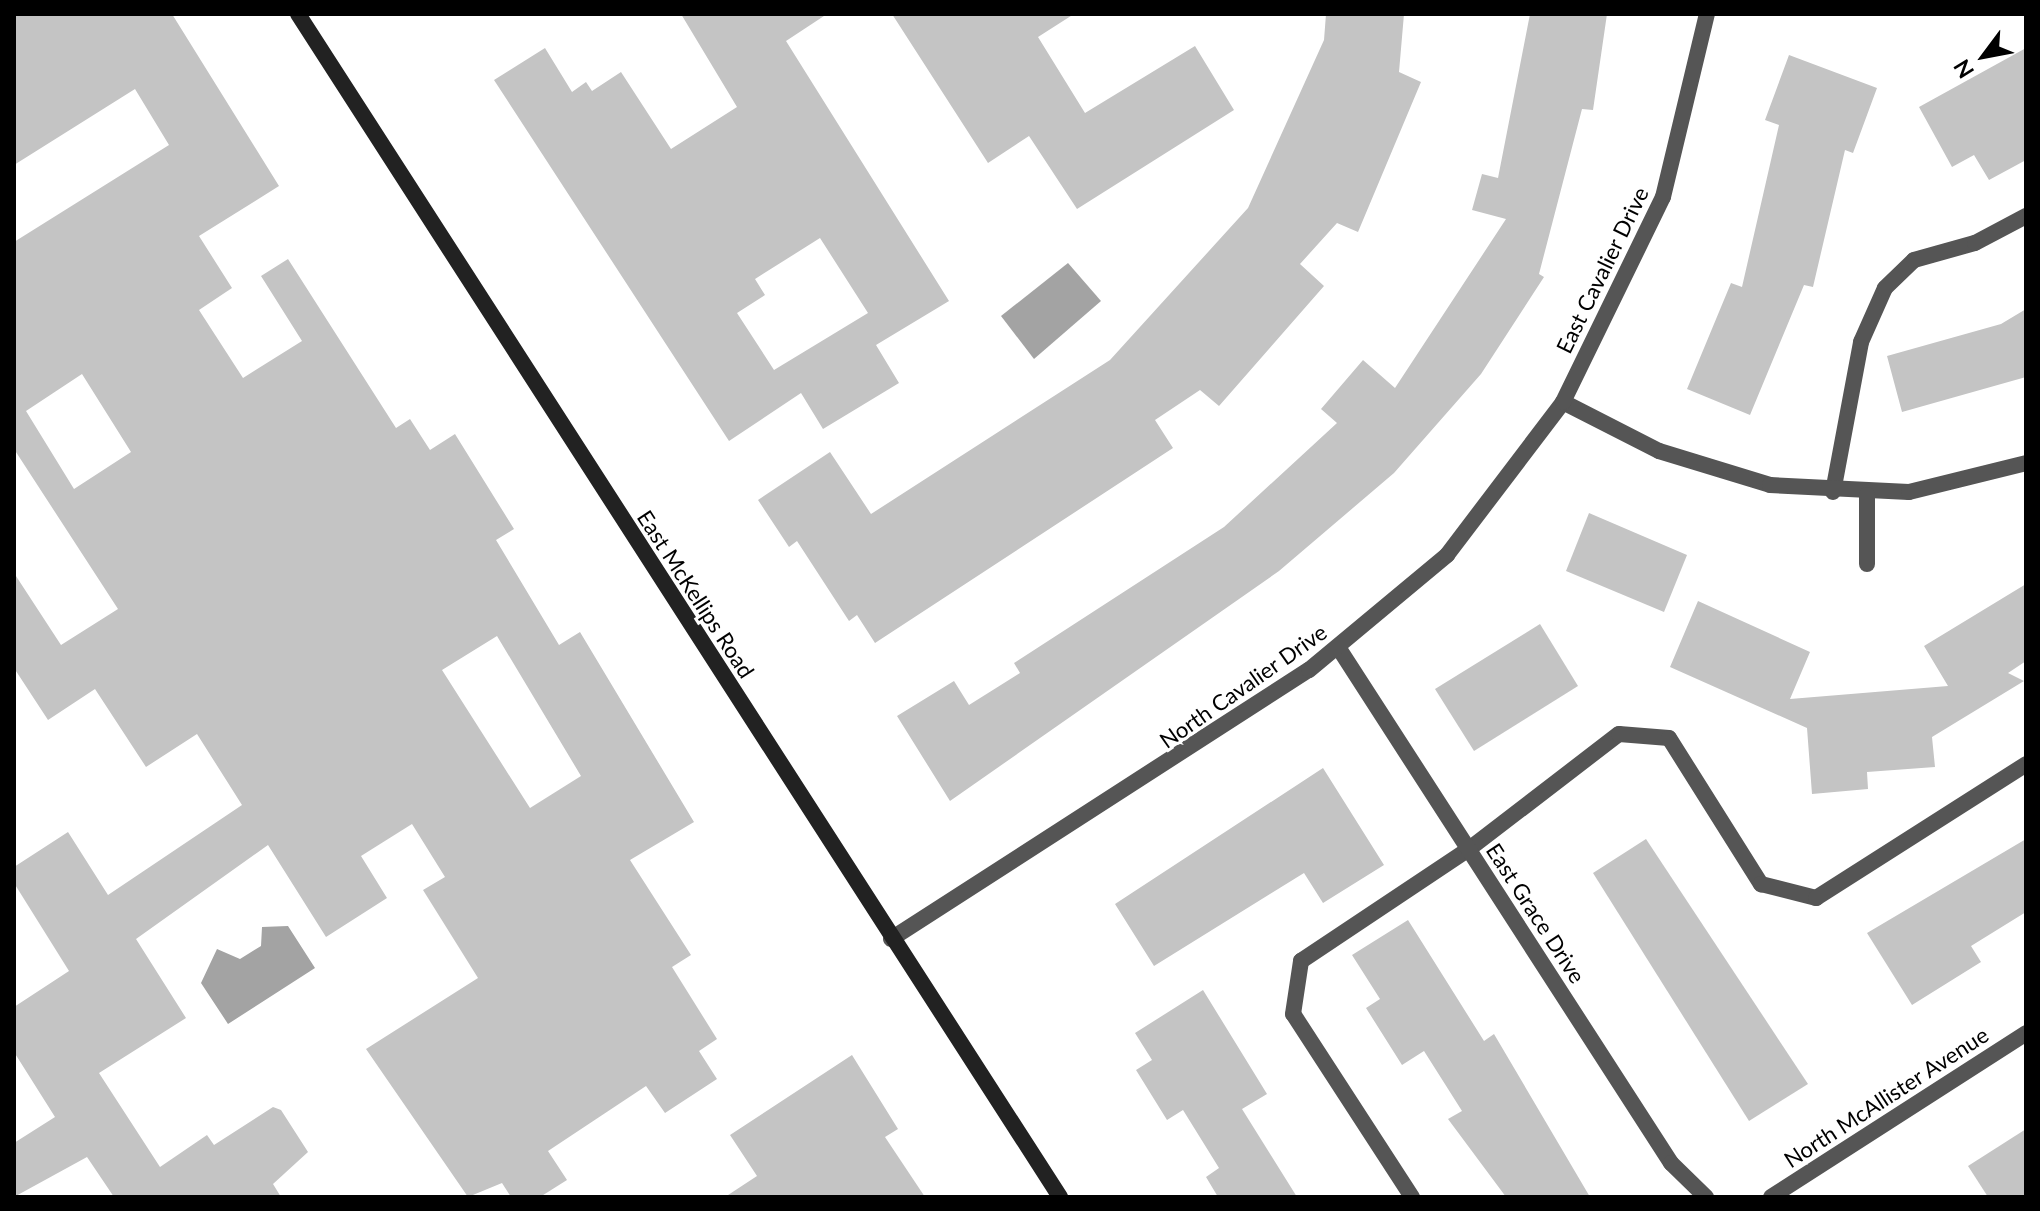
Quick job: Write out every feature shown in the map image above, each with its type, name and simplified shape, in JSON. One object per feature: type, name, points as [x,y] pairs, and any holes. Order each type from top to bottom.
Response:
[{"type":"street","name":"East McKellips Road","points":[[298,14],[1060,1197]]},
{"type":"street","name":"East Cavalier Drive","points":[[1563,402],[1663,197],[1707,14]]},
{"type":"street","points":[[1833,492],[1861,342],[1885,288],[1914,260],[1975,243],[2026,216]]},
{"type":"street","name":"North Cavalier Drive","points":[[891,939],[1172,762],[1338,647],[1447,555],[1563,402]]},
{"type":"street","points":[[1563,402],[1715,472],[1833,492],[1867,495],[1972,480],[2026,463]]},
{"type":"street","points":[[1867,495],[1867,564]]},
{"type":"street","name":"East Grace Drive","points":[[1338,647],[1671,1163],[1706,1197]]},
{"type":"street","points":[[1412,1197],[1293,1014],[1301,961],[1469,849],[1619,734],[1669,738],[1761,884],[1816,898],[2026,764]]},
{"type":"street","name":"North McAllister Avenue","points":[[1771,1197],[2026,1033]]},
{"type":"shaded area","points":[[1068,263],[1101,301],[1034,359],[1001,316]]},
{"type":"shaded area","points":[[288,926],[315,968],[228,1024],[201,983],[217,949],[240,959],[261,946],[262,927]]},
{"type":"building","points":[[14,14],[172,14],[279,186],[199,236],[232,288],[199,310],[243,378],[302,341],[261,276],[288,259],[396,428],[410,419],[430,450],[455,434],[514,529],[496,540],[559,645],[580,632],[694,822],[630,860],[691,955],[672,967],[717,1039],[699,1051],[717,1079],[665,1113],[646,1086],[548,1151],[567,1180],[540,1197],[511,1197],[502,1183],[468,1197],[366,1049],[478,978],[423,890],[445,877],[412,824],[361,856],[387,898],[326,937],[268,845],[136,939],[186,1018],[99,1073],[160,1167],[207,1135],[214,1145],[273,1107],[281,1110],[308,1152],[273,1184],[281,1197],[114,1197],[87,1157],[14,1197],[14,1143],[55,1117],[14,1052],[14,1007],[69,971],[14,883],[14,867],[68,832],[108,895],[242,805],[197,734],[146,767],[95,689],[48,720],[14,668],[14,573],[61,645],[118,609],[14,449],[14,242],[169,145],[135,89],[14,165]],"holes":[[[82,374],[131,452],[74,489],[26,411]],[[497,636],[581,776],[530,808],[442,670]]]},
{"type":"building","points":[[681,14],[827,14],[786,41],[949,301],[876,345],[899,383],[823,429],[801,393],[729,441],[494,80],[545,48],[572,92],[586,82],[592,91],[621,72],[671,149],[737,107]],"holes":[[[820,238],[868,313],[774,370],[737,313],[765,295],[755,279]]]},
{"type":"building","points":[[892,14],[1074,14],[1038,37],[1085,113],[1195,46],[1234,110],[1077,209],[1029,136],[988,163]]},
{"type":"building","points":[[1326,14],[1404,14],[1399,72],[1421,82],[1358,232],[1337,223],[1300,264],[1324,286],[1219,406],[1200,390],[1155,420],[1173,448],[875,643],[857,615],[849,621],[797,541],[789,547],[758,500],[830,452],[871,514],[1110,360],[1248,208],[1324,40]]},
{"type":"building","points":[[1530,14],[1607,14],[1593,110],[1582,109],[1539,274],[1544,277],[1481,374],[1394,473],[1279,571],[950,801],[897,716],[954,681],[969,705],[1020,673],[1014,663],[1224,527],[1337,423],[1321,409],[1363,360],[1395,388],[1506,219],[1472,210],[1482,174],[1498,178]]},
{"type":"building","points":[[2026,48],[2026,160],[1989,180],[1974,155],[1952,167],[1919,107]]},
{"type":"building","points":[[1789,55],[1877,88],[1853,153],[1845,150],[1813,287],[1804,285],[1750,415],[1687,389],[1731,283],[1742,287],[1779,125],[1765,120]]},
{"type":"building","points":[[2026,309],[2026,377],[1902,412],[1887,356],[2001,324]]},
{"type":"building","points":[[1589,513],[1687,555],[1664,612],[1566,571]]},
{"type":"building","points":[[2026,584],[2026,661],[2008,673],[2024,681],[1932,737],[1935,767],[1867,772],[1868,789],[1812,794],[1807,728],[1670,667],[1698,601],[1810,652],[1790,699],[1948,686],[1924,646]]},
{"type":"building","points":[[1540,624],[1578,686],[1474,751],[1435,689]]},
{"type":"building","points":[[1323,768],[1384,865],[1323,903],[1304,873],[1154,966],[1115,904]]},
{"type":"building","points":[[1646,839],[1808,1084],[1749,1121],[1593,873]]},
{"type":"building","points":[[2026,839],[2026,912],[1971,946],[1981,962],[1912,1005],[1867,933]]},
{"type":"building","points":[[1408,920],[1484,1041],[1494,1034],[1590,1197],[1506,1197],[1448,1119],[1462,1111],[1424,1051],[1402,1065],[1366,1008],[1380,999],[1352,955]]},
{"type":"building","points":[[1203,990],[1267,1094],[1242,1109],[1297,1197],[1218,1197],[1206,1177],[1219,1168],[1183,1110],[1167,1120],[1136,1070],[1152,1060],[1135,1033]]},
{"type":"building","points":[[852,1055],[898,1129],[885,1137],[925,1197],[725,1197],[757,1176],[730,1135]]},
{"type":"building","points":[[2026,1129],[2026,1197],[1988,1197],[1968,1166]]}]
